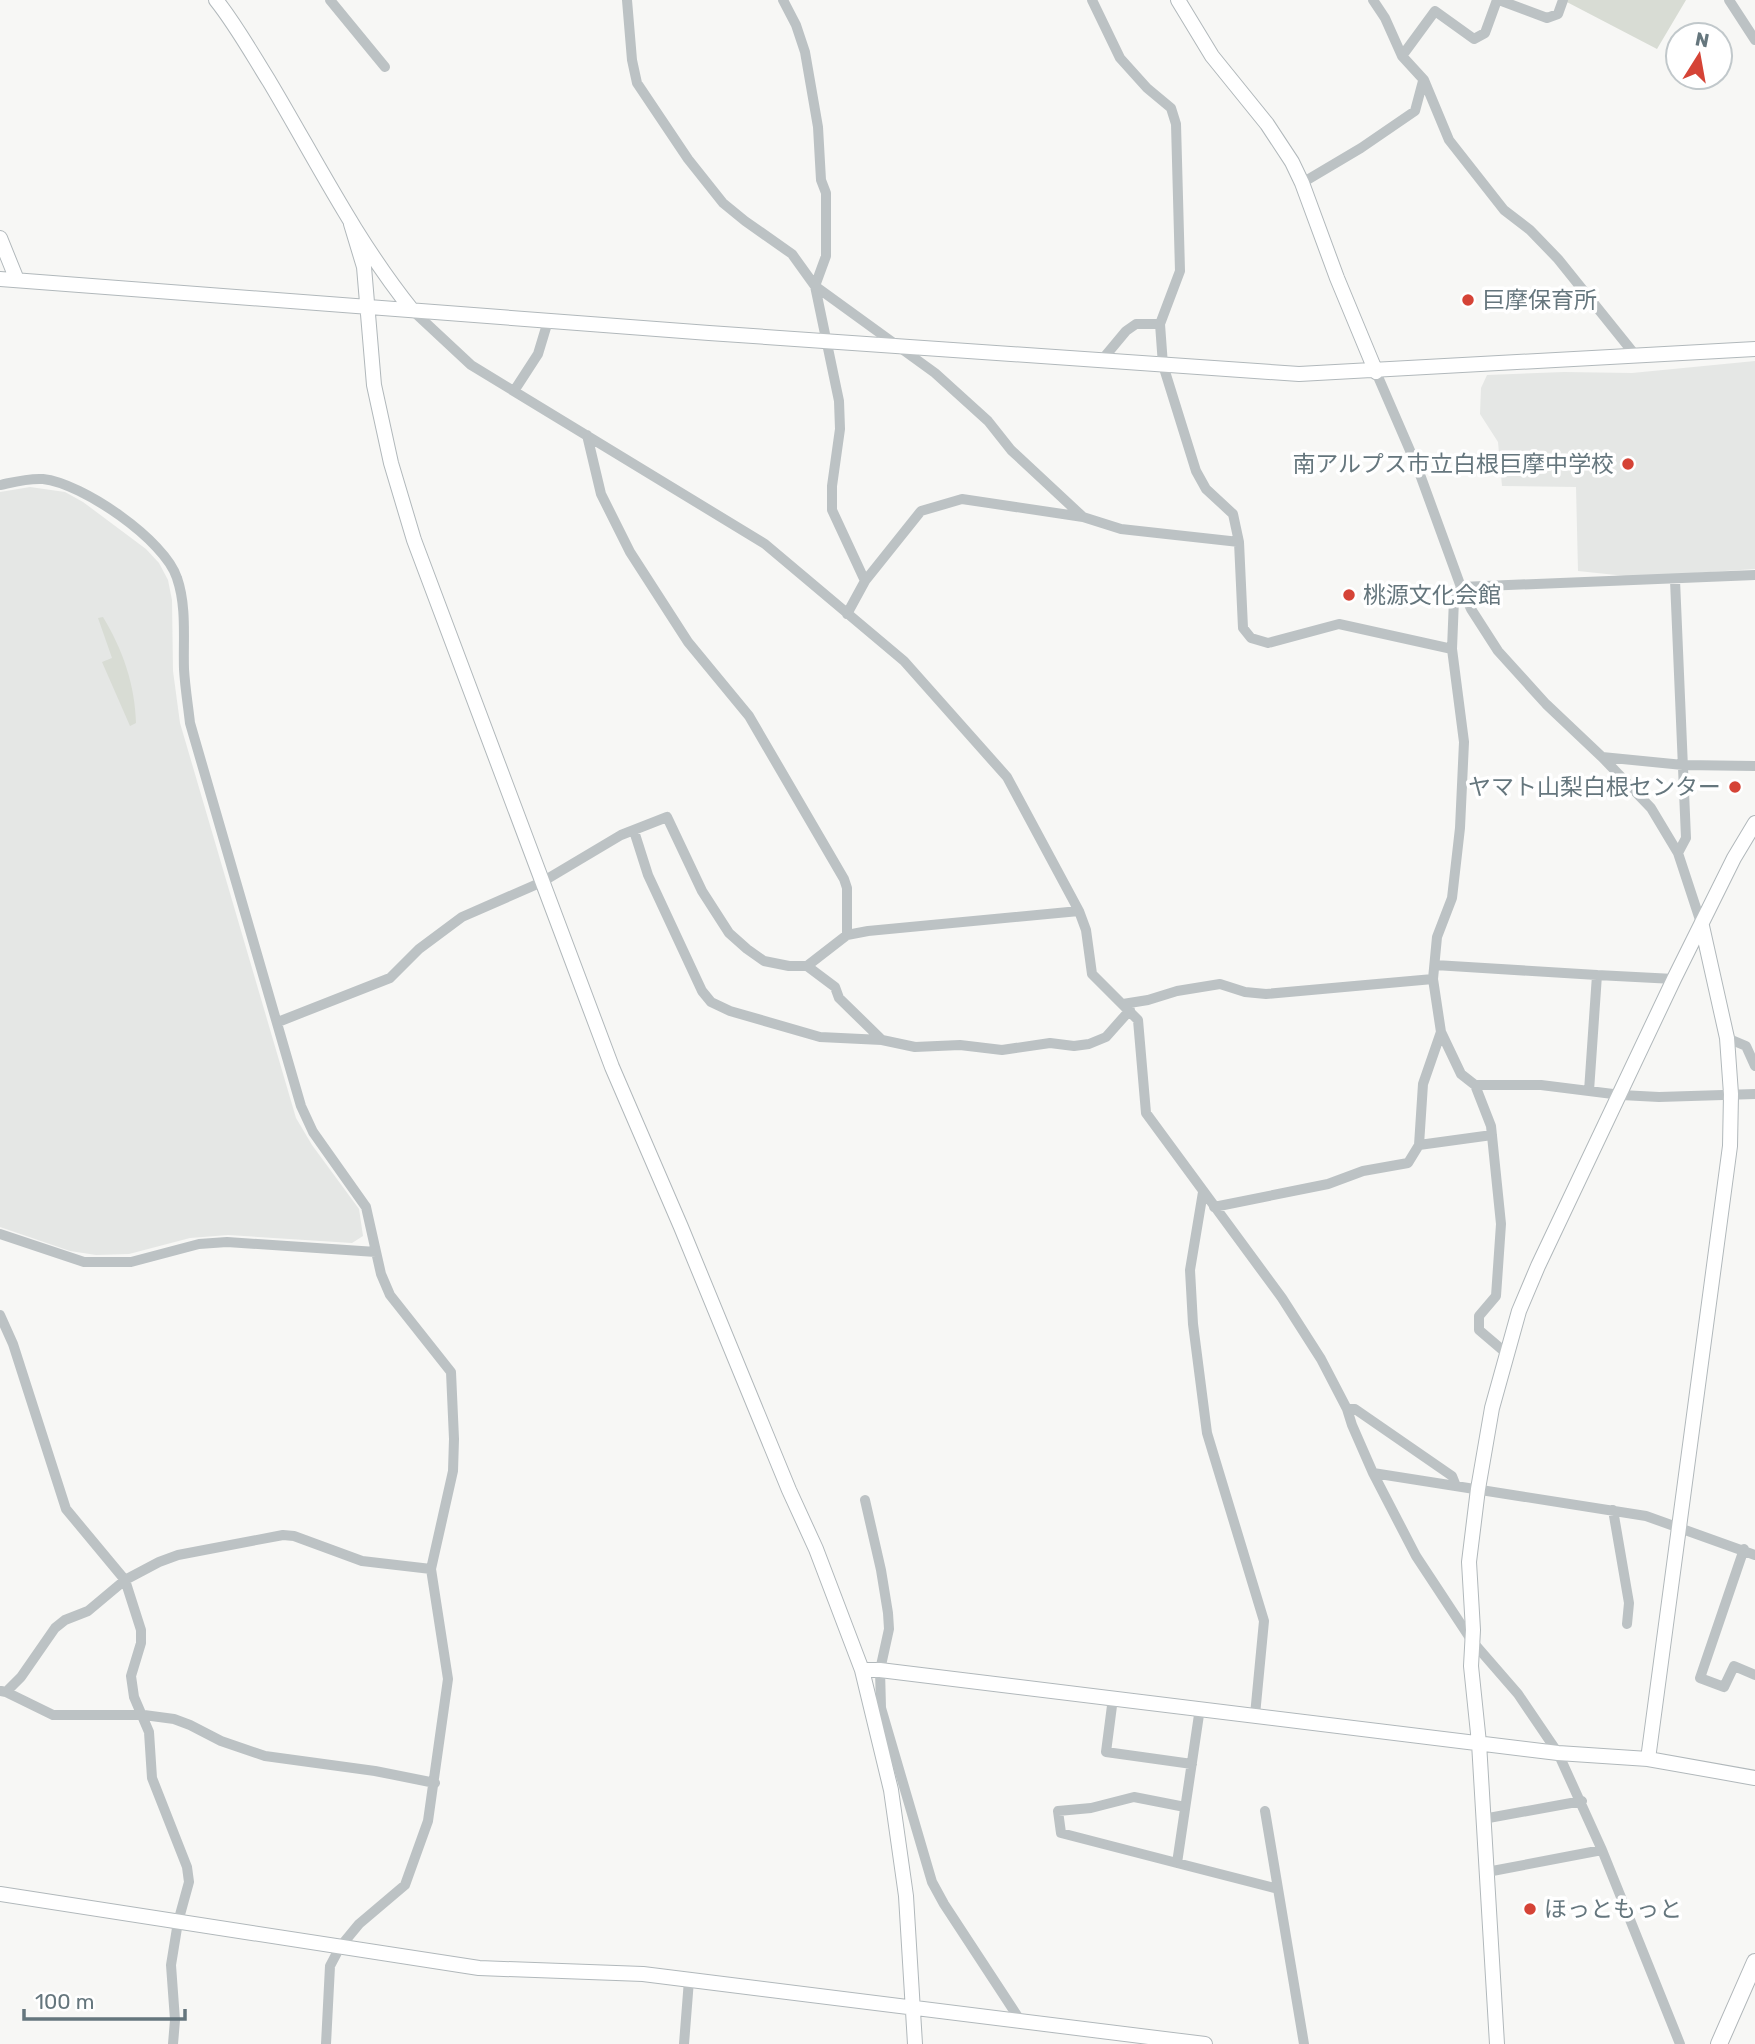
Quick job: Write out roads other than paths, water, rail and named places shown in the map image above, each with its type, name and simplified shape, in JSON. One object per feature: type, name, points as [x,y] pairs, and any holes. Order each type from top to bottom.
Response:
[{"type":"main road","points":[[1719,2044],[1755,1962]]},
{"type":"street","points":[[216,0],[230,17],[351,224],[412,310],[471,365],[765,544],[904,661],[1007,776],[1079,911],[1086,930],[1092,974],[1138,1020],[1146,1113],[1282,1298],[1321,1359],[1347,1409],[1373,1474],[1416,1556],[1472,1641],[1532,1712],[1558,1753],[1582,1801],[1680,2044]]},
{"type":"street","points":[[330,0],[385,67]]},
{"type":"street","points":[[627,0],[632,60],[637,83],[688,159],[723,202],[792,254],[815,286],[935,373],[988,421],[1011,450],[1083,517]]},
{"type":"street","points":[[783,0],[796,25],[805,52],[818,127],[821,180],[826,193],[826,256],[815,286],[839,401],[840,429],[832,486],[832,510],[865,582]]},
{"type":"street","points":[[1092,0],[1120,58],[1147,88],[1171,107],[1176,124],[1180,271],[1160,324],[1163,365],[1196,471],[1206,489],[1233,514],[1239,542],[1243,628],[1251,638],[1268,643],[1339,624],[1452,649]]},
{"type":"street","points":[[1178,0],[1212,56],[1280,142],[1303,183],[1337,278],[1418,469],[1471,609],[1498,651],[1546,704],[1651,808],[1678,853],[1702,926],[1727,1038],[1731,1094],[1730,1146],[1648,1759]]},
{"type":"street","points":[[1373,0],[1385,18],[1402,56],[1424,80],[1449,140],[1479,181],[1504,210],[1530,230],[1558,259],[1636,356]]},
{"type":"street","points":[[1402,56],[1435,11],[1474,39],[1485,33],[1498,0],[1547,18],[1558,14],[1563,0]]},
{"type":"street","points":[[1729,0],[1755,40]]},
{"type":"street","points":[[1303,183],[1415,111],[1424,80]]},
{"type":"street","points":[[351,224],[364,267],[374,385],[391,463],[414,540],[612,1067],[816,1549],[862,1670],[891,1790],[906,1896],[915,2044]]},
{"type":"street","points":[[0,238],[17,280]]},
{"type":"street","points":[[0,279],[827,342],[1298,374],[1376,372],[1755,349]]},
{"type":"street","points":[[514,391],[538,354],[548,321]]},
{"type":"street","points":[[1101,361],[1125,331],[1136,324],[1160,324]]},
{"type":"street","points":[[587,435],[601,494],[631,552],[688,642],[749,716],[844,879],[847,888],[847,935]]},
{"type":"street","points":[[0,485],[42,479],[67,485],[87,495],[150,539],[167,558],[177,576],[181,595],[184,673],[190,723],[301,1106],[313,1132],[366,1207],[381,1274],[390,1295],[451,1372],[453,1471],[431,1569],[448,1679],[428,1821],[405,1885],[359,1924],[340,1947],[330,1966],[326,2044]]},
{"type":"street","points":[[847,614],[865,582],[921,510],[962,499],[1083,517],[1121,529],[1239,542]]},
{"type":"street","points":[[1461,587],[1755,575]]},
{"type":"street","points":[[1675,580],[1686,838],[1678,853]]},
{"type":"street","points":[[1461,587],[1454,599],[1452,649],[1464,742],[1460,828],[1452,898],[1437,937],[1433,979],[1441,1032],[1461,1074],[1475,1085],[1491,1126],[1501,1236],[1496,1296],[1479,1316],[1479,1330],[1507,1353]]},
{"type":"street","points":[[1602,757],[1683,765],[1755,766]]},
{"type":"street","points":[[278,1021],[390,978],[419,949],[462,917],[542,882],[621,835],[667,817],[702,891],[729,933],[764,961],[789,966],[807,965],[847,935],[1079,911]]},
{"type":"street","points":[[1497,2044],[1479,1743],[1471,1666],[1469,1562],[1492,1408],[1519,1311],[1538,1266],[1734,858],[1755,823]]},
{"type":"street","points":[[634,831],[654,887],[702,991],[711,1002],[730,1011],[820,1037],[882,1041],[915,1047],[960,1045],[1002,1050],[1051,1043],[1074,1046],[1089,1044],[1106,1037],[1126,1007],[1177,990],[1220,984],[1245,992],[1266,994],[1433,979]]},
{"type":"street","points":[[807,965],[835,987],[839,998],[882,1041]]},
{"type":"street","points":[[1435,965],[1675,979]]},
{"type":"street","points":[[1589,1090],[1597,975]]},
{"type":"street","points":[[1214,1207],[1328,1184],[1363,1171],[1408,1163],[1419,1145],[1423,1084],[1441,1032]]},
{"type":"street","points":[[1727,1038],[1746,1046],[1755,1066]]},
{"type":"street","points":[[1475,1085],[1541,1085],[1659,1097],[1755,1094]]},
{"type":"street","points":[[1419,1145],[1492,1135]]},
{"type":"street","points":[[1203,1192],[1190,1270],[1193,1324],[1207,1433],[1264,1621],[1255,1715]]},
{"type":"street","points":[[0,1234],[84,1262],[131,1262],[199,1244],[228,1242],[376,1252]]},
{"type":"street","points":[[0,1315],[13,1344],[66,1509],[125,1580],[141,1630],[141,1643],[131,1676],[134,1698],[149,1732],[152,1778],[187,1867],[189,1882],[178,1922],[171,1965],[175,2020],[173,2044]]},
{"type":"street","points":[[1347,1409],[1355,1409],[1452,1476],[1456,1486]]},
{"type":"street","points":[[1373,1474],[1646,1516],[1752,1551],[1700,1678],[1724,1687],[1734,1666],[1755,1675]]},
{"type":"street","points":[[865,1500],[888,1613],[889,1629],[880,1670],[881,1708],[889,1741],[932,1882],[1020,2020]]},
{"type":"street","points":[[1613,1510],[1629,1603],[1627,1624]]},
{"type":"street","points":[[431,1569],[362,1561],[294,1536],[283,1535],[178,1555],[125,1580],[88,1611],[65,1620],[55,1628],[21,1677],[3,1691],[53,1715],[174,1719],[221,1741],[265,1756],[375,1771],[435,1783]]},
{"type":"street","points":[[862,1670],[1200,1708],[1558,1753],[1648,1759],[1755,1778]]},
{"type":"street","points":[[1113,1698],[1106,1752],[1192,1764]]},
{"type":"street","points":[[1177,1863],[1200,1708]]},
{"type":"street","points":[[1185,1807],[1134,1797],[1091,1808],[1058,1811],[1061,1833],[1278,1889]]},
{"type":"street","points":[[1483,1819],[1582,1801]]},
{"type":"street","points":[[1265,1811],[1304,2044]]},
{"type":"street","points":[[1487,1872],[1602,1850]]},
{"type":"street","points":[[0,1894],[479,1968],[643,1974],[1205,2044]]},
{"type":"street","points":[[684,2044],[689,1980]]},
{"type":"place","name":"巨摩保育所","points":[[1468,300]]},
{"type":"place","name":"南アルプス市立白根巨摩中学校","points":[[1628,464]]},
{"type":"place","name":"桃源文化会館","points":[[1349,595]]},
{"type":"place","name":"ヤマト山梨白根センター","points":[[1735,787]]},
{"type":"place","name":"ほっともっと","points":[[1530,1909]]}]
